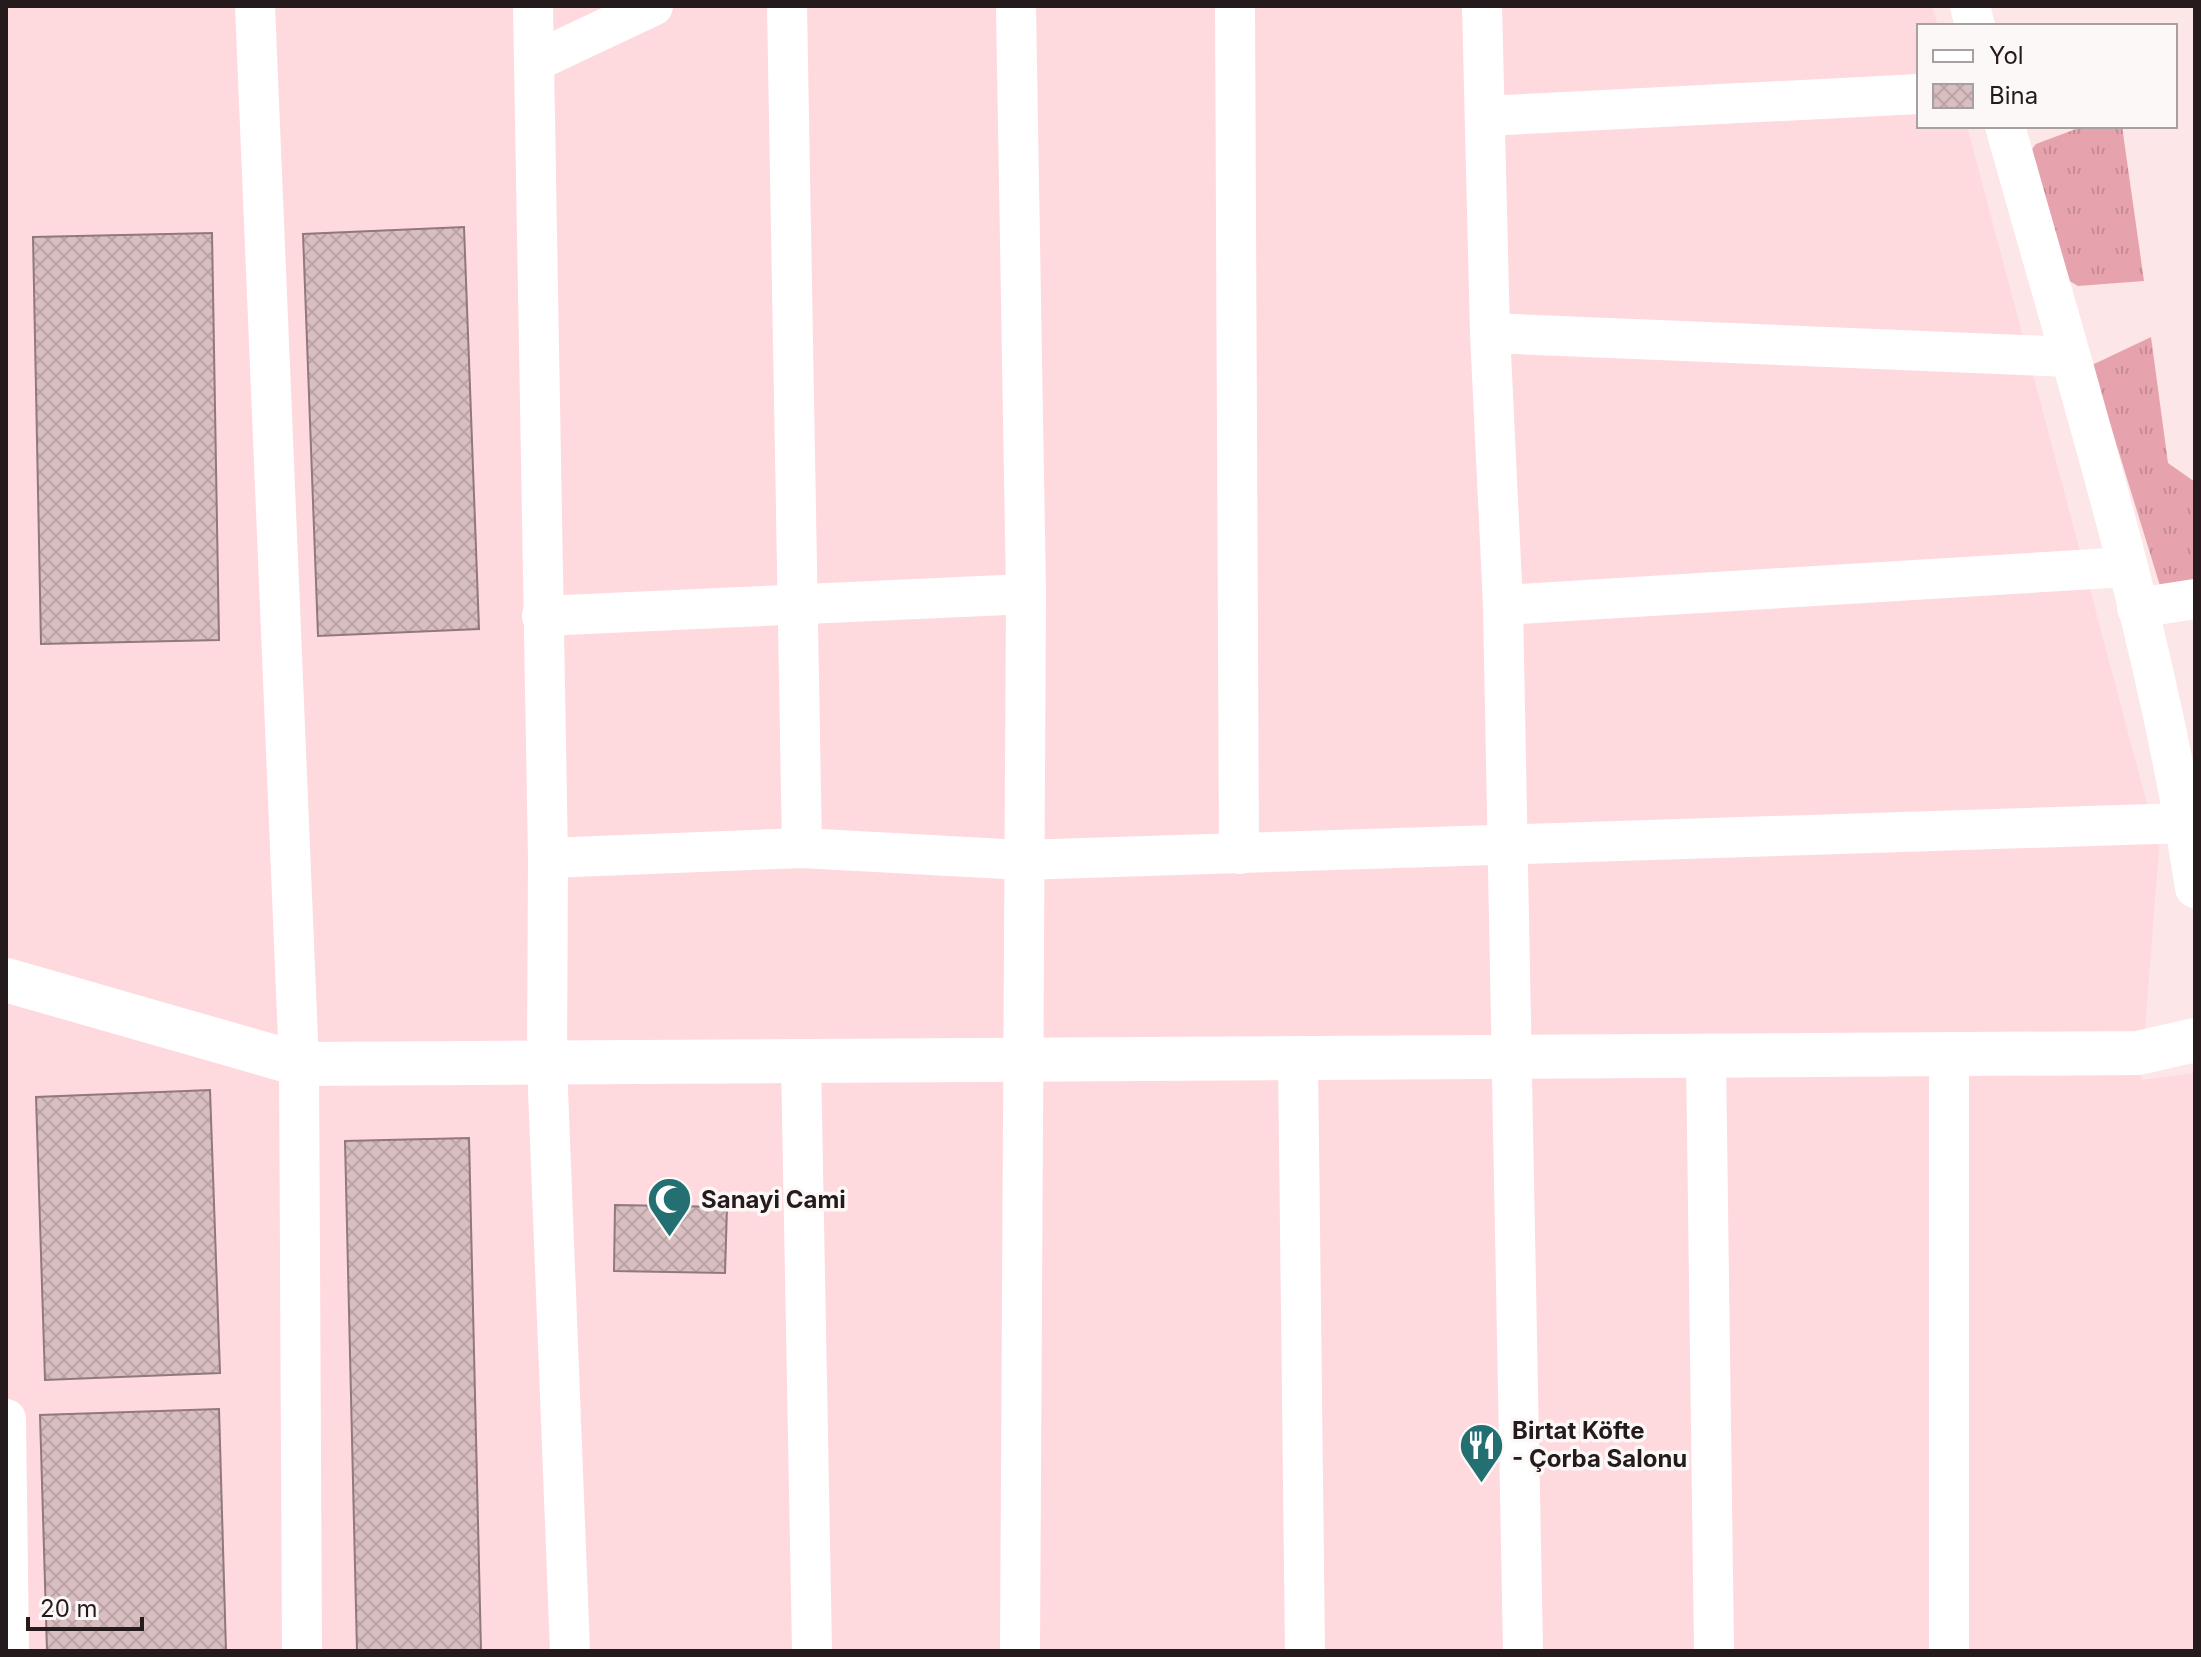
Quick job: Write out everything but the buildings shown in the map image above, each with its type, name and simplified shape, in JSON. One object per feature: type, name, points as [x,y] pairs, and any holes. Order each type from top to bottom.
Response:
[{"type":"street","points":[[255,6],[299,1064],[302,1651]]},
{"type":"street","points":[[533,6],[548,858],[547,1064],[570,1651]]},
{"type":"street","points":[[534,62],[653,6]]},
{"type":"street","points":[[787,6],[802,848]]},
{"type":"street","points":[[1016,6],[1026,594],[1022,860],[1020,1651]]},
{"type":"street","points":[[1235,6],[1239,854]]},
{"type":"street","points":[[1482,6],[1490,333],[1503,605],[1523,1651]]},
{"type":"street","points":[[1486,116],[1917,94]]},
{"type":"street","points":[[2006,128],[2127,567],[2185,823],[2195,888]]},
{"type":"street","points":[[1490,333],[2071,357]]},
{"type":"street","points":[[1503,605],[2127,567]]},
{"type":"street","points":[[542,616],[1026,594]]},
{"type":"street","points":[[2137,608],[2195,599]]},
{"type":"street","points":[[548,858],[802,848],[1022,860],[1507,847],[2185,823]]},
{"type":"street","points":[[6,980],[299,1064],[2138,1053],[2195,1040]]},
{"type":"street","points":[[1949,1055],[1949,1651]]},
{"type":"street","points":[[1706,1056],[1714,1651]]},
{"type":"street","points":[[1298,1058],[1305,1651]]},
{"type":"street","points":[[801,1061],[812,1651]]},
{"type":"street","points":[[6,1419],[9,1651]]},
{"type":"shaded area","points":[[6,6],[1932,6],[1937,24],[1917,24],[1917,128],[1968,128],[2159,849],[2141,1080],[2195,1073],[2195,1651],[6,1651]]},
{"type":"green space","points":[[2079,128],[2122,128],[2144,281],[2078,286],[2066,279],[2030,152],[2036,144]]},
{"type":"green space","points":[[2151,337],[2168,463],[2195,482],[2195,586],[2161,589],[2092,365]]},
{"type":"place","name":"Sanayi Cami","points":[[670,1239]]},
{"type":"place","name":"Birtat Köfte - Çorba Salonu","points":[[1481,1484]]}]
